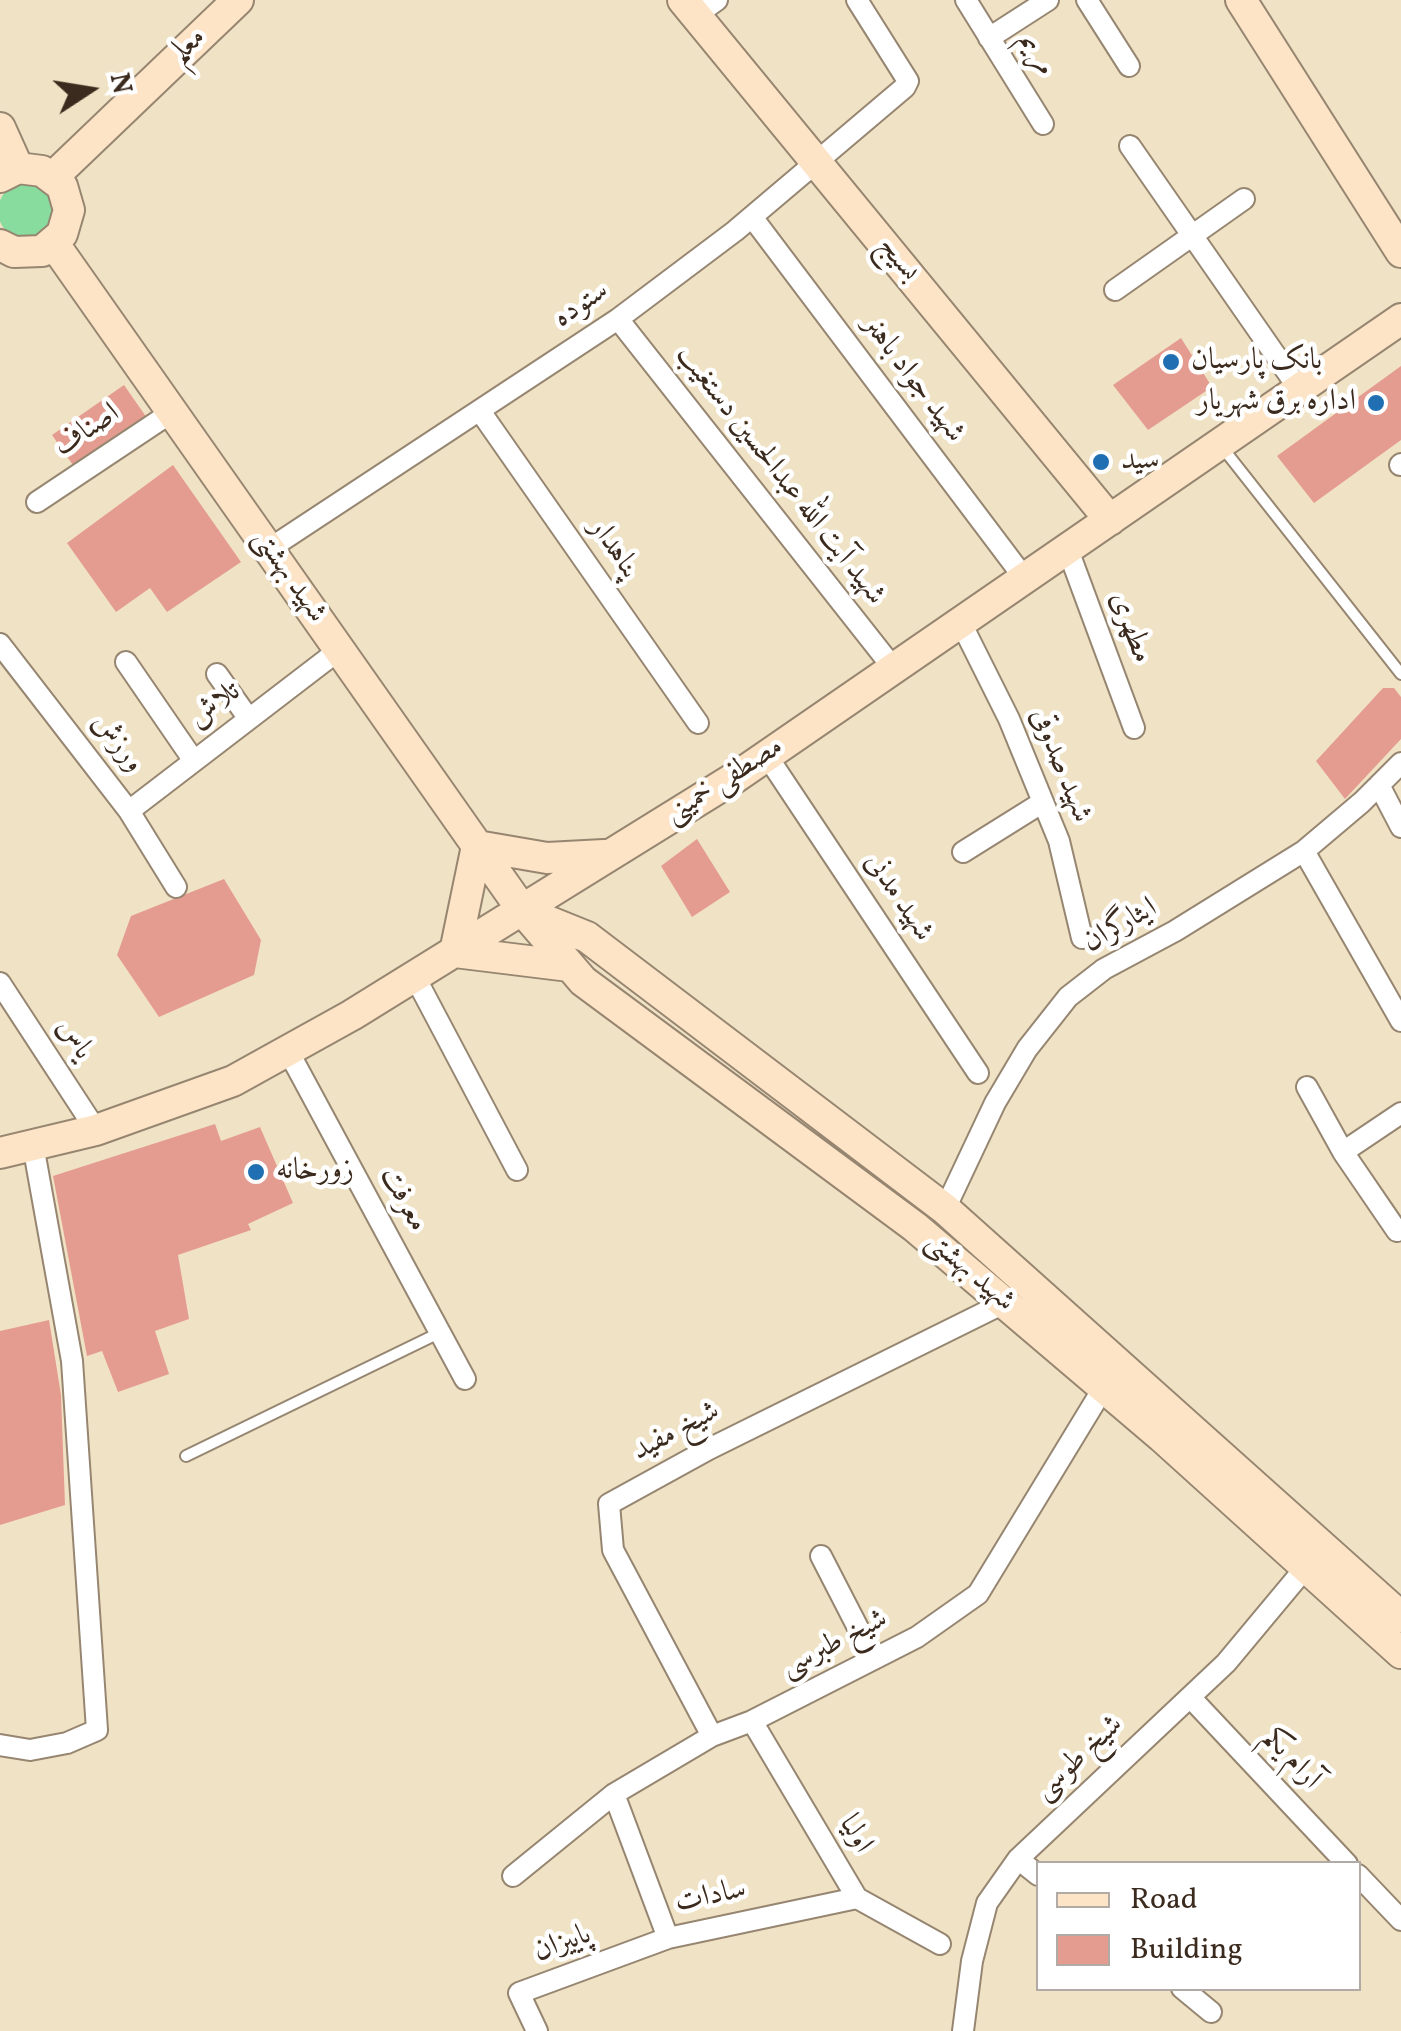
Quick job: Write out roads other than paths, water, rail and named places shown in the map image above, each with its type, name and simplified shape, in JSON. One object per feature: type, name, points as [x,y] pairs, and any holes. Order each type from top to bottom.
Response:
[{"type":"main road","points":[[1240,0],[1401,252]]},
{"type":"main road","name":"معلم","points":[[53,177],[234,1]]},
{"type":"main road","name":"بسیج","points":[[699,5],[816,162],[1110,520]]},
{"type":"main road","points":[[0,128],[8,163],[42,170],[53,177],[68,198],[69,210],[68,223],[54,244],[28,254],[1,247]]},
{"type":"main road","name":"شهید بهشتی","points":[[54,244],[522,911],[583,981],[915,1227],[1104,1387],[1401,1654]]},
{"type":"main road","name":"مصطفی خمینی","points":[[0,1153],[96,1130],[233,1080],[352,1015],[767,756],[1401,319]]},
{"type":"main road","points":[[569,966],[455,952],[477,846],[547,858],[608,855]]},
{"type":"main road","name":"شهید بهشتی","points":[[522,911],[587,937],[946,1209],[1401,1617]]},
{"type":"street","name":"ستوده","points":[[269,550],[618,319],[752,217],[907,84],[857,0]]},
{"type":"street","points":[[989,38],[1048,0]]},
{"type":"street","points":[[1087,0],[1130,66]]},
{"type":"street","name":"مریم","points":[[971,9],[1042,124]]},
{"type":"street","points":[[1130,146],[1299,390]]},
{"type":"street","points":[[1115,290],[1244,199]]},
{"type":"street","name":"شهید جواد باهنر","points":[[752,217],[1025,580]]},
{"type":"street","name":"شهید آیت الله عبدالحسین دستغیب","points":[[618,319],[894,669]]},
{"type":"street","name":"پناهدار","points":[[480,411],[698,723]]},
{"type":"street","name":"اصناف","points":[[37,502],[172,412]]},
{"type":"street","name":"مطهری","points":[[1068,550],[1134,728]]},
{"type":"street","name":"شهید صدوقی","points":[[962,622],[1009,719],[1059,841],[1082,938]]},
{"type":"street","name":"ورزش","points":[[0,644],[129,811],[176,887]]},
{"type":"street","name":"تلاش","points":[[129,811],[339,650]]},
{"type":"street","points":[[126,662],[194,761]]},
{"type":"street","points":[[217,674],[249,718]]},
{"type":"street","name":"شهید مدنی","points":[[767,756],[978,1072]]},
{"type":"street","name":"ایثارگران","points":[[946,1209],[995,1103],[1027,1050],[1068,998],[1104,969],[1304,851],[1401,762]]},
{"type":"street","points":[[1378,786],[1401,827]]},
{"type":"street","points":[[963,852],[1043,802]]},
{"type":"street","points":[[1304,851],[1401,1020]]},
{"type":"street","points":[[415,977],[517,1170]]},
{"type":"street","name":"یاس","points":[[0,983],[96,1130]]},
{"type":"street","name":"معرفت","points":[[287,1049],[464,1379]]},
{"type":"street","points":[[1307,1087],[1343,1152],[1397,1231]]},
{"type":"street","points":[[1343,1152],[1401,1113]]},
{"type":"street","points":[[0,1745],[30,1750],[67,1743],[97,1730],[72,1361],[33,1145]]},
{"type":"street","name":"شیخ مفید","points":[[712,1736],[613,1550],[608,1504],[709,1449],[1004,1302]]},
{"type":"street","name":"شیخ طبرسی","points":[[514,1876],[614,1794],[712,1736],[752,1721],[917,1638],[978,1594],[1104,1387]]},
{"type":"street","points":[[822,1556],[874,1659]]},
{"type":"street","name":"شیخ طوسی","points":[[963,2031],[972,1961],[987,1903],[1018,1858],[1226,1663],[1306,1567]]},
{"type":"street","name":"آرام یکم","points":[[1190,1697],[1345,1861]]},
{"type":"street","name":"اولیا","points":[[752,1721],[857,1898],[940,1944]]},
{"type":"street","name":"سادات","points":[[614,1794],[668,1938],[857,1898]]},
{"type":"street","points":[[1018,1858],[1036,1873]]},
{"type":"street","points":[[1361,1878],[1401,1920]]},
{"type":"street","name":"پاییزان","points":[[536,2031],[519,1993],[668,1938]]},
{"type":"street","points":[[1186,1991],[1211,2012]]},
{"type":"lane","points":[[1220,444],[1401,674]]},
{"type":"lane","points":[[186,1456],[439,1333]]},
{"type":"place","name":"بانک پارسیان","points":[[1171,362]]},
{"type":"place","name":"اداره برق شهریار","points":[[1376,403]]},
{"type":"place","name":"سید","points":[[1101,462]]},
{"type":"place","name":"زورخانه","points":[[256,1172]]}]
